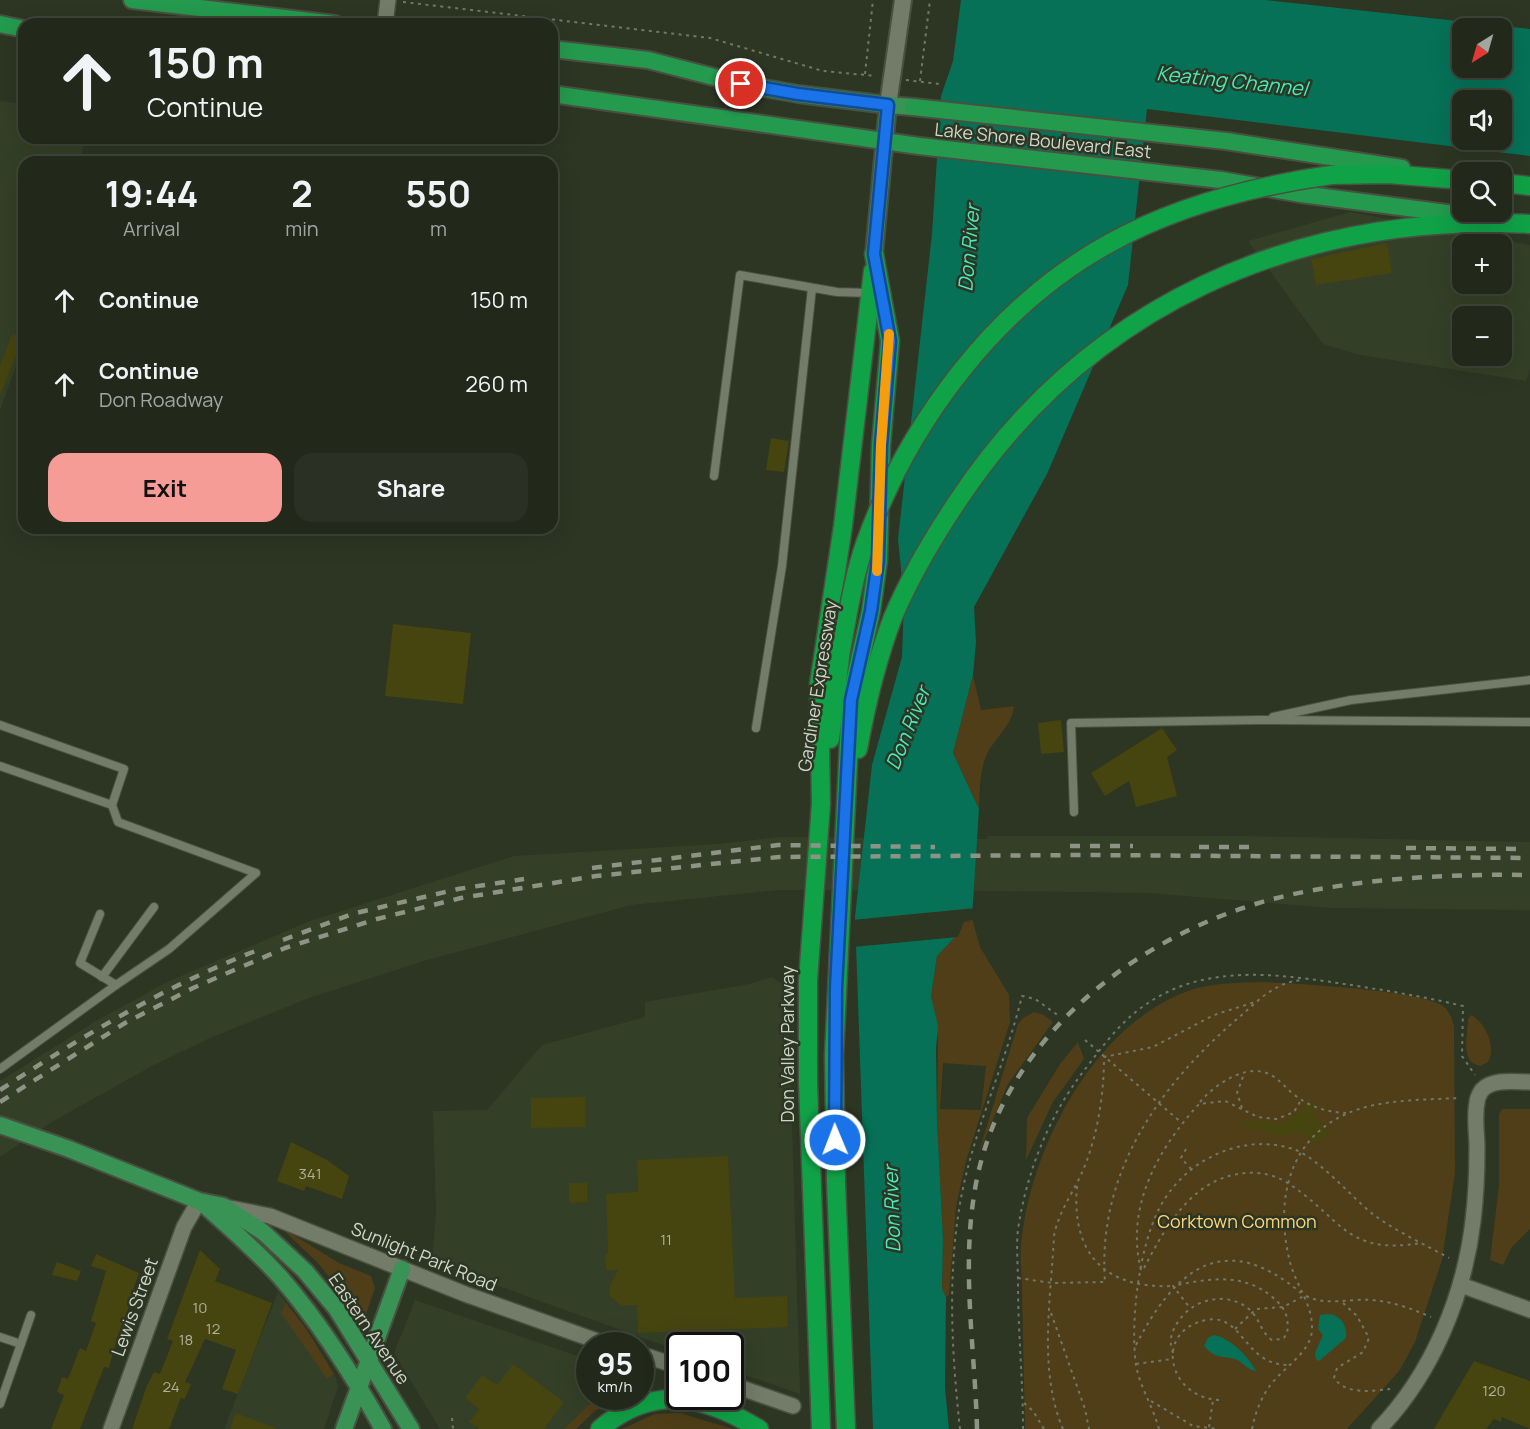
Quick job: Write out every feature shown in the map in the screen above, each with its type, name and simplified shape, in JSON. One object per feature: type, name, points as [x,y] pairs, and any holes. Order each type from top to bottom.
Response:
[{"type":"highway","points":[[132,0],[284,18]]},
{"type":"highway","points":[[0,24],[18,27]]},
{"type":"highway","name":"Lake Shore Boulevard East","points":[[558,50],[648,60],[798,94],[888,105]]},
{"type":"highway","name":"Lake Shore Boulevard East","points":[[558,95],[919,147],[1221,180],[1301,194],[1530,224]]},
{"type":"highway","name":"Lake Shore Boulevard East","points":[[913,107],[1226,141],[1452,176]]},
{"type":"highway","name":"Gardiner Expressway","points":[[822,804],[841,650],[865,545],[890,486],[924,423],[968,362],[1011,317],[1061,274],[1110,243],[1184,209],[1229,195],[1331,175],[1388,174],[1452,177]]},
{"type":"highway","points":[[1512,183],[1530,186]]},
{"type":"highway","points":[[846,813],[861,732],[893,618],[918,566],[982,464],[1042,395],[1107,341],[1139,320],[1214,280],[1254,262],[1341,238],[1421,226],[1530,224]]},
{"type":"highway","points":[[822,804],[819,684],[843,526],[874,254]]},
{"type":"highway","points":[[846,1429],[836,1182],[834,1055],[851,700],[871,611],[878,560],[881,445],[890,341],[874,254]]},
{"type":"highway","name":"Don Valley Parkway","points":[[821,1429],[808,980],[822,804]]},
{"type":"highway","points":[[600,1429],[614,1418],[640,1405],[675,1399],[701,1401],[731,1412],[759,1429]]},
{"type":"main road","name":"Lake Shore Boulevard East","points":[[888,105],[913,107]]},
{"type":"main road","points":[[874,254],[888,105]]},
{"type":"main road","name":"Eastern Avenue","points":[[0,1125],[69,1149],[199,1201],[223,1206],[263,1232],[305,1270],[336,1308],[370,1359],[411,1429]]},
{"type":"main road","name":"Eastern Avenue","points":[[199,1201],[280,1277],[322,1331],[383,1429]]},
{"type":"main road","points":[[345,1429],[402,1269]]},
{"type":"street","points":[[386,18],[388,0]]},
{"type":"street","points":[[888,105],[903,0]]},
{"type":"street","points":[[1378,1429],[1397,1409],[1423,1369],[1446,1324],[1461,1285],[1473,1222],[1477,1160],[1477,1101],[1483,1089],[1496,1083],[1530,1082]]},
{"type":"street","name":"Lewis Street","points":[[111,1429],[187,1221],[199,1201]]},
{"type":"street","name":"Sunlight Park Road","points":[[223,1206],[268,1215],[402,1269],[576,1334]]},
{"type":"street","points":[[1461,1285],[1530,1310]]},
{"type":"street","points":[[744,1389],[793,1406]]},
{"type":"lane","points":[[714,476],[741,275],[812,288],[870,293]]},
{"type":"lane","points":[[756,728],[782,566],[812,288]]},
{"type":"lane","points":[[1258,720],[1351,700],[1530,680]]},
{"type":"lane","points":[[1074,812],[1071,723],[1258,720],[1530,722]]},
{"type":"lane","points":[[0,725],[124,769],[112,805],[118,822],[256,873],[168,949],[0,1069]]},
{"type":"lane","points":[[0,766],[112,805]]},
{"type":"lane","points":[[102,976],[154,907]]},
{"type":"lane","points":[[100,914],[80,963],[116,985]]},
{"type":"lane","points":[[0,1404],[31,1315]]},
{"type":"lane","points":[[0,1336],[21,1344]]},
{"type":"path","points":[[558,20],[710,38],[823,71],[865,74],[873,0]]},
{"type":"path","points":[[930,0],[920,81],[939,84]]},
{"type":"path","points":[[408,3],[537,18]]},
{"type":"path","points":[[1023,1429],[1018,1335],[1018,1230],[1037,1154],[1058,1109],[1098,1052],[1127,1019],[1149,1002],[1187,984],[1221,976],[1278,975],[1400,993],[1463,1006],[1462,1056],[1474,1073]]},
{"type":"path","points":[[1018,1278],[1052,1283],[1105,1282],[1104,1270],[1110,1219],[1119,1182],[1133,1145],[1158,1103],[1214,1040],[1258,1001],[1280,984],[1305,979]]},
{"type":"path","points":[[960,1429],[954,1370],[954,1275],[958,1222],[966,1176],[1022,996],[1035,999],[1059,1016]]},
{"type":"path","points":[[1104,1057],[1153,1047],[1211,1017],[1258,1001]]},
{"type":"path","points":[[1084,1040],[1182,1123]]},
{"type":"path","points":[[1063,1429],[1050,1369],[1050,1310],[1056,1230],[1078,1182],[1098,1120],[1104,1057]]},
{"type":"path","points":[[1242,1108],[1237,1093],[1238,1086],[1246,1072]]},
{"type":"path","points":[[1142,1273],[1136,1248],[1140,1209],[1157,1160],[1182,1123],[1199,1104],[1230,1078],[1246,1072],[1270,1074],[1301,1100],[1323,1110],[1346,1113],[1390,1103],[1459,1098]]},
{"type":"path","points":[[1199,1104],[1221,1101],[1242,1108],[1258,1117],[1279,1118],[1294,1112],[1301,1100]]},
{"type":"path","points":[[1252,1429],[1261,1401],[1281,1372],[1307,1347],[1311,1336],[1310,1307],[1295,1278],[1284,1224],[1287,1182],[1299,1152],[1314,1135],[1346,1113]]},
{"type":"path","points":[[1159,1429],[1136,1364],[1134,1327],[1138,1286],[1149,1235],[1158,1210],[1174,1187],[1213,1155],[1250,1144],[1282,1147],[1299,1152],[1372,1214],[1449,1258]]},
{"type":"path","points":[[1186,1149],[1181,1158],[1192,1170]]},
{"type":"path","points":[[1142,1273],[1170,1223],[1191,1198],[1211,1183],[1235,1174],[1269,1175],[1287,1182],[1358,1239],[1382,1245],[1421,1243]]},
{"type":"path","points":[[1078,1182],[1076,1212],[1082,1239],[1092,1258],[1104,1270],[1138,1286],[1173,1286],[1201,1280],[1232,1279],[1260,1288],[1283,1307],[1288,1329],[1285,1337],[1276,1340],[1268,1337],[1252,1311],[1241,1304],[1224,1299],[1209,1300],[1190,1308],[1171,1334],[1173,1359],[1185,1387],[1193,1394],[1219,1400]]},
{"type":"path","points":[[1136,1345],[1152,1314],[1173,1286],[1192,1272],[1210,1265],[1233,1261],[1272,1271],[1304,1296],[1317,1301],[1343,1303],[1358,1300],[1391,1303],[1431,1317]]},
{"type":"path","points":[[1173,1286],[1190,1308]]},
{"type":"path","points":[[1235,1329],[1252,1311],[1267,1306],[1283,1307],[1304,1296]]},
{"type":"path","points":[[1343,1303],[1359,1319],[1368,1334],[1368,1340],[1363,1352],[1337,1368],[1334,1378],[1341,1385],[1354,1390],[1390,1389]]},
{"type":"path","points":[[1050,1310],[1085,1409],[1088,1428]]},
{"type":"path","points":[[1173,1353],[1183,1332],[1206,1320],[1223,1321],[1235,1329],[1260,1358],[1275,1365],[1288,1365]]},
{"type":"path","points":[[1136,1364],[1173,1359]]},
{"type":"path","points":[[1209,1427],[1213,1400]]},
{"type":"path","points":[[1151,1401],[1193,1426],[1219,1429]]},
{"type":"path","points":[[1023,1403],[1033,1411],[1044,1429]]},
{"type":"path","points":[[452,1418],[453,1429]]},
{"type":"path","points":[[1190,1429],[1193,1426]]},
{"type":"shaded area","points":[[0,101],[18,103],[18,144],[83,144],[82,156],[18,156],[18,360],[0,410]]},
{"type":"shaded area","points":[[1350,212],[1470,234],[1452,234],[1452,294],[1512,294],[1512,242],[1530,245],[1530,369],[1526,381],[1360,355],[1323,344],[1248,241]]},
{"type":"shaded area","points":[[987,836],[1247,836],[1530,842],[1530,910],[1329,908],[1148,893],[988,891],[778,890],[631,905],[424,961],[309,998],[210,1038],[152,1066],[52,1122],[0,1157],[0,1081],[96,1021],[169,981],[310,921],[514,856],[718,844],[779,837],[987,839]]},
{"type":"shaded area","points":[[772,977],[788,988],[800,1394],[744,1375],[744,1332],[666,1332],[666,1346],[654,1342],[654,1332],[626,1332],[432,1262],[436,1212],[433,1111],[487,1110],[542,1045],[645,1017],[645,1002],[749,984]]},
{"type":"shaded area","points":[[278,1292],[307,1330],[336,1378],[338,1387],[324,1429],[224,1429]]},
{"type":"shaded area","points":[[415,1300],[576,1356],[576,1410],[584,1410],[564,1429],[440,1429],[394,1353]]},
{"type":"green space","points":[[973,675],[981,710],[1014,706],[1010,719],[984,761],[980,781],[979,809],[953,753]]},
{"type":"green space","points":[[972,918],[980,947],[1009,995],[1010,1022],[966,1161],[956,1207],[949,1295],[946,1297],[942,1289],[943,1239],[937,1121],[938,1041],[931,996],[937,956],[954,938],[961,920]],"holes":[[[943,1063],[986,1066],[981,1110],[940,1109]]]},
{"type":"green space","name":"Corktown Common","points":[[1265,982],[1358,989],[1430,1000],[1443,1006],[1449,1012],[1452,1020],[1454,1026],[1455,1173],[1442,1260],[1415,1342],[1400,1370],[1347,1429],[1025,1429],[1021,1244],[1028,1201],[1055,1127],[1074,1092],[1098,1059],[1124,1031],[1155,1008],[1197,988]]},
{"type":"green space","points":[[1034,1012],[1044,1015],[1053,1022],[1008,1084],[978,1155],[1018,1024]]},
{"type":"green space","points":[[1471,1015],[1481,1023],[1490,1042],[1488,1062],[1480,1066],[1473,1063],[1467,1054],[1468,1019]]},
{"type":"green space","points":[[1078,1042],[1084,1059],[1053,1102],[1026,1160],[1027,1118],[1060,1064]]},
{"type":"green space","points":[[1502,1109],[1530,1109],[1530,1229],[1512,1247],[1503,1265],[1490,1260],[1499,1186],[1499,1114]]},
{"type":"green space","points":[[279,1226],[339,1263],[371,1276],[375,1288],[363,1319],[318,1263]]},
{"type":"green space","points":[[286,1303],[307,1330],[334,1374],[327,1379],[281,1313]]},
{"type":"green space","points":[[584,1410],[597,1410],[576,1429],[564,1429]]},
{"type":"green space","points":[[680,1413],[733,1429],[622,1429],[655,1414]]},
{"type":"water","points":[[961,0],[1265,0],[1452,20],[1452,78],[1512,78],[1512,27],[1530,29],[1530,156],[1481,150],[1512,150],[1512,90],[1452,90],[1452,146],[1147,109],[1128,285],[1047,474],[974,607],[976,642],[973,675],[953,753],[979,809],[972,918],[961,920],[954,938],[937,956],[931,996],[938,1026],[937,1121],[943,1239],[942,1289],[946,1297],[945,1388],[949,1429],[873,1429],[855,917],[872,765],[902,657],[904,599],[898,539],[932,234],[941,96],[953,61]]},
{"type":"water","points":[[1331,1314],[1343,1323],[1346,1338],[1319,1361],[1315,1353],[1323,1335],[1318,1329],[1320,1315]]},
{"type":"water","points":[[1214,1335],[1238,1349],[1256,1371],[1235,1359],[1219,1356],[1208,1350],[1204,1346],[1208,1338]]},
{"type":"pier","points":[[976,908],[975,919],[964,922],[958,937],[853,947],[852,920]]},
{"type":"building","points":[[1387,243],[1392,273],[1316,285],[1311,259]]},
{"type":"building","points":[[12,334],[18,336],[18,351],[0,396],[0,366]]},
{"type":"building","points":[[771,438],[789,441],[784,472],[766,470]]},
{"type":"building","points":[[393,624],[471,633],[463,704],[385,696]]},
{"type":"building","points":[[1061,720],[1064,752],[1041,754],[1038,723]]},
{"type":"building","points":[[1162,728],[1177,750],[1167,757],[1177,796],[1136,807],[1129,781],[1105,796],[1091,773]]},
{"type":"building","points":[[585,1097],[586,1127],[531,1128],[531,1098]]},
{"type":"building","points":[[1307,1102],[1318,1105],[1313,1115],[1321,1120],[1319,1122],[1328,1133],[1316,1144],[1300,1132],[1283,1137],[1241,1125],[1242,1121],[1282,1123],[1301,1111]]},
{"type":"building","points":[[291,1142],[327,1160],[349,1176],[342,1199],[306,1186],[304,1191],[277,1181]]},
{"type":"building","points":[[728,1156],[735,1298],[787,1296],[788,1327],[638,1332],[637,1305],[622,1306],[610,1296],[610,1286],[618,1270],[606,1270],[605,1254],[608,1253],[606,1194],[638,1192],[637,1160]]},
{"type":"building","points":[[569,1183],[587,1183],[587,1202],[569,1203]]},
{"type":"building","points":[[200,1250],[220,1269],[215,1281],[272,1303],[259,1339],[238,1394],[222,1389],[236,1350],[205,1339],[185,1382],[191,1384],[185,1399],[181,1398],[169,1429],[132,1429],[147,1385],[154,1372],[160,1374],[173,1341],[167,1339]]},
{"type":"building","points":[[96,1254],[139,1273],[132,1293],[134,1294],[118,1335],[109,1368],[104,1367],[80,1429],[51,1429],[64,1395],[57,1392],[62,1377],[68,1379],[80,1348],[86,1351],[96,1323],[91,1321],[106,1271],[91,1266]]},
{"type":"building","points":[[57,1262],[81,1271],[77,1281],[52,1275]]},
{"type":"building","points":[[1474,1361],[1530,1381],[1530,1429],[1502,1417],[1501,1422],[1494,1419],[1486,1429],[1434,1429]]},
{"type":"building","points":[[513,1364],[564,1402],[544,1429],[479,1429],[469,1422],[479,1409],[465,1398],[482,1375],[497,1385]]},
{"type":"building","points":[[236,1413],[276,1428],[230,1429]]},
{"type":"railway","points":[[592,868],[778,845],[935,847]]},
{"type":"railway","points":[[1070,846],[1133,846]]},
{"type":"railway","points":[[1199,847],[1250,847]]},
{"type":"railway","points":[[1406,848],[1526,849]]},
{"type":"railway","points":[[0,1102],[125,1023],[193,988],[285,948],[377,919],[461,898],[596,876],[779,857],[1086,855],[1530,858]]},
{"type":"railway","points":[[977,1429],[969,1279],[969,1249],[975,1189],[991,1131],[1017,1079],[1052,1032],[1095,990],[1144,955],[1196,926],[1252,905],[1309,891],[1364,882],[1447,876],[1530,875]]},
{"type":"railway","points":[[283,940],[352,914],[458,889],[524,879]]},
{"type":"railway","points":[[0,1090],[125,1013],[190,979],[258,950]]},
{"type":"slow traffic","points":[[877,571],[881,445],[889,334]]},
{"type":"route","points":[[741,84],[798,94],[888,105],[874,254],[890,341],[885,379],[875,588],[851,700],[836,988],[835,1140]]},
{"type":"water label","name":"Keating Channel","points":[[1232,81]]},
{"type":"water label","name":"Don River","points":[[969,248]]},
{"type":"water label","name":"Don River","points":[[908,728]]},
{"type":"water label","name":"Don River","points":[[892,1209]]}]
